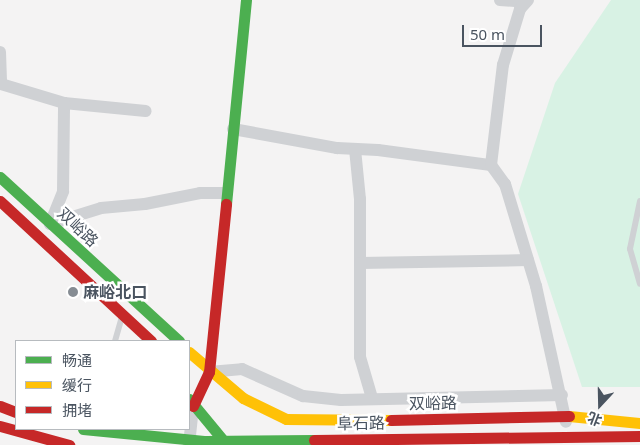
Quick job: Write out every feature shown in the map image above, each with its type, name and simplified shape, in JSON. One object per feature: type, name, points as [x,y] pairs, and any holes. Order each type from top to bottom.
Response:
[{"type":"main road","points":[[227,445],[191,402],[209,372],[246,0]]},
{"type":"main road","name":"双峪路","points":[[0,177],[177,340]]},
{"type":"main road","points":[[0,201],[150,340]]},
{"type":"main road","name":"双峪路","points":[[190,353],[209,372],[243,398],[286,419],[391,420],[640,415]]},
{"type":"main road","points":[[0,406],[15,412]]},
{"type":"main road","points":[[570,416],[640,423]]},
{"type":"main road","points":[[0,426],[69,445]]},
{"type":"main road","name":"阜石路","points":[[88,430],[103,433],[206,441],[640,436]]},
{"type":"street","points":[[500,0],[527,1]]},
{"type":"street","points":[[527,1],[520,9],[503,66],[491,165],[505,184],[528,260],[562,395],[569,445]]},
{"type":"street","points":[[0,52],[1,84],[64,103],[146,111]]},
{"type":"street","points":[[50,224],[63,191],[64,103]]},
{"type":"street","points":[[233,128],[355,149],[491,165]]},
{"type":"street","points":[[355,149],[360,262],[360,357],[372,398]]},
{"type":"street","points":[[50,224],[101,208],[146,204],[200,193],[227,194]]},
{"type":"street","points":[[360,262],[528,260]]},
{"type":"street","points":[[209,372],[242,369],[303,396],[372,398],[562,395]]},
{"type":"street","points":[[190,424],[191,402]]},
{"type":"street","points":[[189,445],[190,430]]},
{"type":"lane","points":[[640,201],[630,249],[640,284]]},
{"type":"lane","points":[[115,340],[123,315]]},
{"type":"green space","points":[[611,0],[640,0],[640,387],[582,387],[518,194],[555,83]]},
{"type":"traffic: fast","points":[[226,204],[246,0]]},
{"type":"traffic: fast","points":[[0,177],[178,340]]},
{"type":"traffic: fast","points":[[190,400],[227,445]]},
{"type":"traffic: fast","points":[[93,430],[206,441],[314,440]]},
{"type":"traffic: slow","points":[[190,353],[243,398],[286,419],[391,420]]},
{"type":"traffic: slow","points":[[569,416],[640,423]]},
{"type":"traffic: jam","points":[[0,201],[150,340]]},
{"type":"traffic: jam","points":[[193,406],[209,372],[226,204]]},
{"type":"traffic: jam","points":[[0,406],[15,412]]},
{"type":"traffic: jam","points":[[391,420],[569,416]]},
{"type":"traffic: jam","points":[[0,426],[69,445]]},
{"type":"traffic: jam","points":[[314,440],[640,436]]},
{"type":"place","name":"麻峪北口","points":[[73,292]]}]
